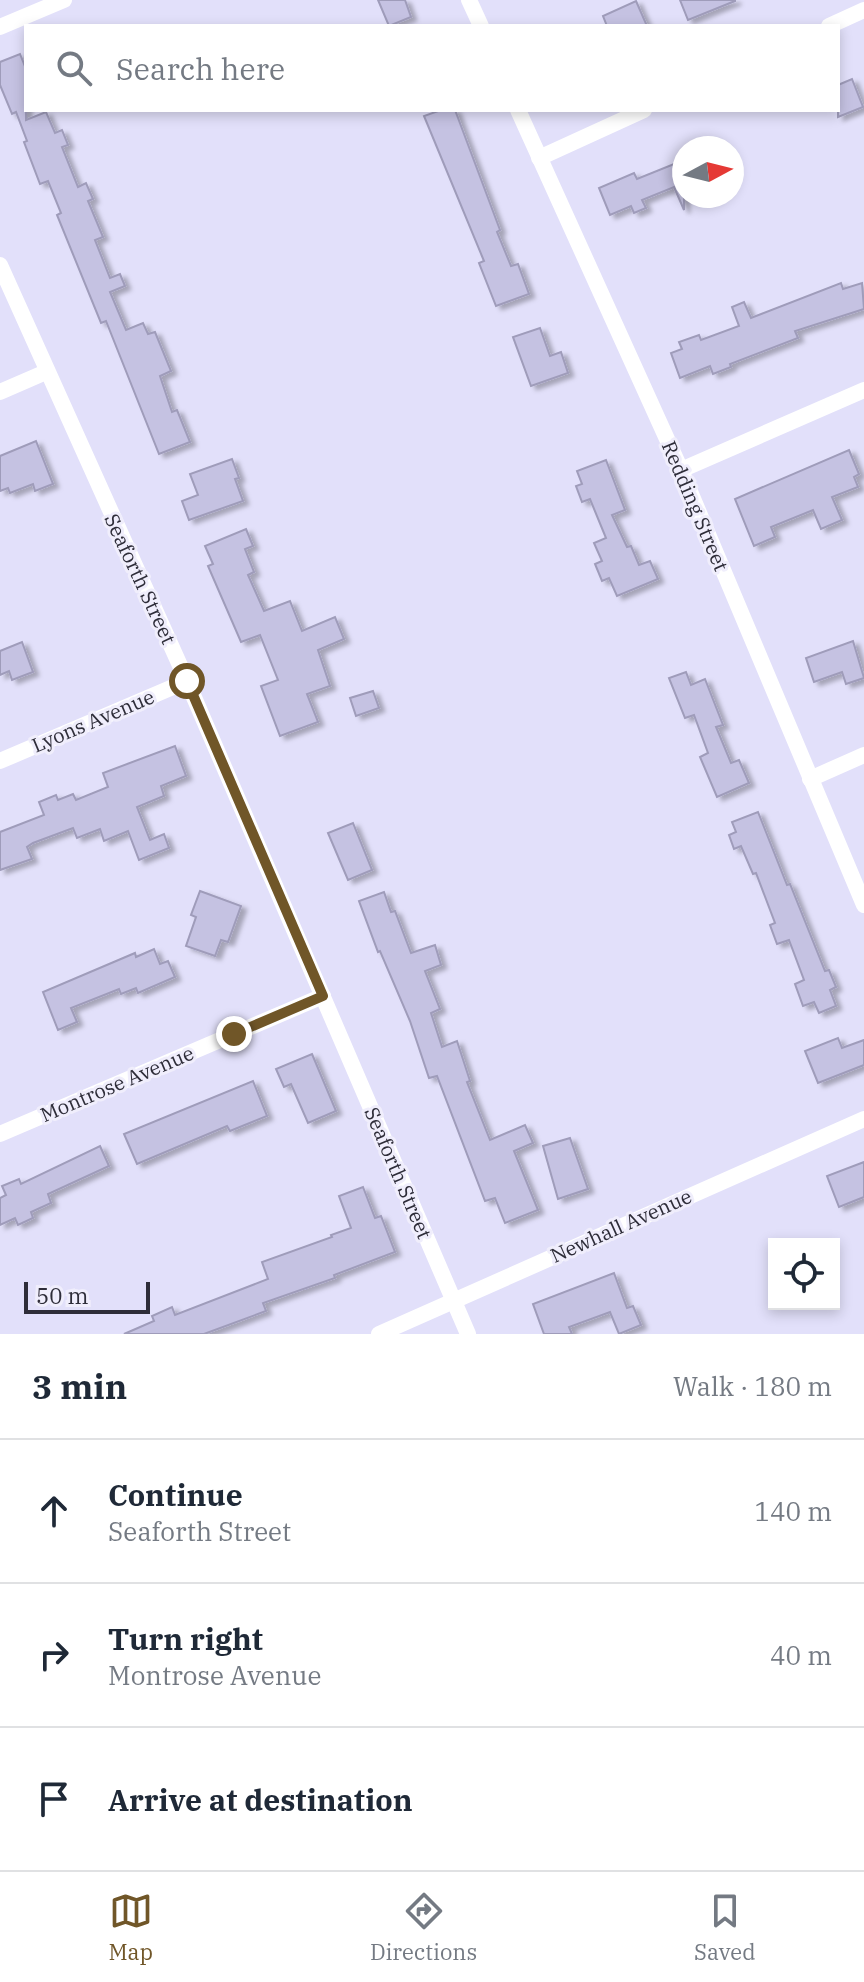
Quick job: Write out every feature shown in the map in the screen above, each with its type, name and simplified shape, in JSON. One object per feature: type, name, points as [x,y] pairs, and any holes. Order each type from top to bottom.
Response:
[{"type":"street","points":[[0,27],[64,0]]},
{"type":"street","points":[[469,0],[480,24]]},
{"type":"street","points":[[833,24],[864,10]]},
{"type":"street","name":"Redding Street","points":[[519,112],[681,470],[864,905]]},
{"type":"street","points":[[539,158],[640,112]]},
{"type":"street","name":"Seaforth Street","points":[[0,265],[187,681],[468,1334]]},
{"type":"street","points":[[0,392],[46,372]]},
{"type":"street","points":[[681,470],[864,390]]},
{"type":"street","name":"Lyons Avenue","points":[[0,761],[187,681]]},
{"type":"street","points":[[810,779],[864,755]]},
{"type":"street","name":"Montrose Avenue","points":[[0,1134],[323,996]]},
{"type":"street","name":"Newhall Avenue","points":[[379,1334],[864,1119]]},
{"type":"building","points":[[378,0],[405,0],[411,17],[388,24]]},
{"type":"building","points":[[680,0],[735,0],[735,1],[688,20]]},
{"type":"building","points":[[636,1],[646,24],[606,24],[603,16]]},
{"type":"building","points":[[20,54],[24,64],[26,120],[46,112],[55,133],[62,130],[68,145],[62,147],[78,187],[86,183],[93,199],[88,201],[103,237],[95,240],[110,278],[120,274],[125,286],[110,292],[126,330],[143,323],[148,334],[155,332],[171,371],[160,376],[172,412],[177,410],[190,442],[159,454],[106,321],[101,323],[57,215],[61,213],[48,181],[40,184],[16,112],[12,114],[0,85],[0,62]]},
{"type":"building","points":[[852,79],[863,107],[838,117],[840,112],[840,84]]},
{"type":"building","points":[[435,112],[456,112],[500,230],[497,232],[511,266],[518,264],[529,294],[496,306],[479,263],[484,261],[424,116]]},
{"type":"building","points":[[672,165],[672,188],[642,200],[646,208],[634,213],[631,206],[610,215],[599,188],[634,173],[637,179]]},
{"type":"building","points":[[841,283],[843,289],[862,283],[864,309],[795,331],[798,338],[730,364],[731,367],[713,374],[710,366],[680,378],[671,353],[682,349],[679,342],[699,335],[701,340],[739,326],[732,307],[744,302],[751,318]]},
{"type":"building","points":[[540,328],[550,356],[561,352],[568,373],[531,386],[513,337]]},
{"type":"building","points":[[36,441],[53,484],[35,491],[33,484],[10,493],[8,488],[0,491],[0,456]]},
{"type":"building","points":[[849,450],[859,474],[854,477],[858,487],[832,497],[842,520],[821,529],[813,510],[771,527],[775,537],[754,546],[735,499]]},
{"type":"building","points":[[232,459],[243,501],[189,520],[182,501],[198,495],[190,474]]},
{"type":"building","points":[[606,460],[625,510],[612,515],[639,565],[650,561],[658,579],[617,596],[609,578],[602,581],[595,564],[602,561],[594,543],[606,538],[590,499],[582,502],[576,486],[582,484],[577,471]]},
{"type":"building","points":[[246,529],[253,546],[245,549],[254,572],[248,575],[264,611],[290,601],[302,631],[335,617],[344,639],[318,650],[330,686],[307,694],[318,722],[280,736],[261,686],[278,680],[260,635],[241,642],[208,566],[213,564],[205,546]]},
{"type":"building","points":[[853,641],[864,678],[846,684],[842,672],[814,682],[806,658]]},
{"type":"building","points":[[22,642],[33,672],[12,680],[9,671],[0,675],[0,651]]},
{"type":"building","points":[[686,672],[691,685],[705,679],[723,725],[716,727],[731,763],[739,760],[749,783],[717,797],[700,757],[708,753],[694,715],[685,718],[669,678]]},
{"type":"building","points":[[373,691],[379,708],[356,716],[350,698]]},
{"type":"building","points":[[175,746],[186,776],[161,786],[164,796],[137,807],[150,840],[164,834],[169,848],[139,860],[128,831],[104,841],[100,829],[77,838],[73,828],[33,843],[27,847],[32,859],[0,870],[0,832],[44,815],[39,802],[56,795],[58,800],[73,794],[76,800],[108,787],[103,773]]},
{"type":"building","points":[[758,812],[825,971],[829,970],[836,987],[830,990],[836,1006],[819,1013],[814,1002],[803,1006],[795,984],[804,980],[789,940],[777,944],[770,925],[775,923],[756,873],[753,874],[741,846],[734,849],[729,835],[736,832],[732,822]]},
{"type":"building","points":[[353,823],[372,870],[348,880],[328,833]]},
{"type":"building","points":[[200,891],[241,906],[228,942],[221,940],[215,956],[186,946],[196,917],[191,915]]},
{"type":"building","points":[[384,892],[411,953],[435,945],[441,965],[425,971],[440,1009],[431,1013],[442,1047],[457,1041],[470,1081],[467,1082],[490,1140],[525,1125],[533,1143],[514,1151],[538,1210],[505,1223],[495,1198],[485,1201],[437,1076],[429,1078],[410,1021],[378,952],[359,901]]},
{"type":"building","points":[[154,949],[160,964],[168,961],[175,977],[138,993],[136,988],[121,994],[119,989],[71,1008],[77,1022],[58,1030],[43,992],[135,953],[136,957]]},
{"type":"building","points":[[838,1038],[842,1048],[864,1040],[864,1065],[818,1083],[805,1051]]},
{"type":"building","points":[[312,1054],[336,1111],[308,1123],[291,1084],[284,1087],[276,1069]]},
{"type":"building","points":[[253,1081],[267,1116],[230,1131],[227,1126],[137,1164],[124,1134]]},
{"type":"building","points":[[570,1138],[588,1189],[558,1199],[543,1146]]},
{"type":"building","points":[[100,1146],[109,1166],[48,1194],[51,1203],[31,1212],[33,1218],[18,1225],[15,1218],[0,1225],[0,1198],[6,1195],[2,1186],[19,1179],[21,1184]]},
{"type":"building","points":[[864,1162],[864,1197],[839,1207],[827,1176]]},
{"type":"building","points":[[363,1187],[375,1218],[381,1216],[395,1252],[334,1275],[335,1278],[263,1303],[266,1311],[204,1334],[124,1334],[154,1321],[152,1316],[172,1307],[175,1315],[268,1279],[262,1262],[351,1228],[339,1196]]},
{"type":"building","points":[[614,1273],[627,1308],[633,1306],[641,1325],[619,1334],[610,1312],[569,1327],[572,1334],[544,1334],[533,1304]]},
{"type":"route","points":[[187,681],[323,996],[234,1034]]}]
